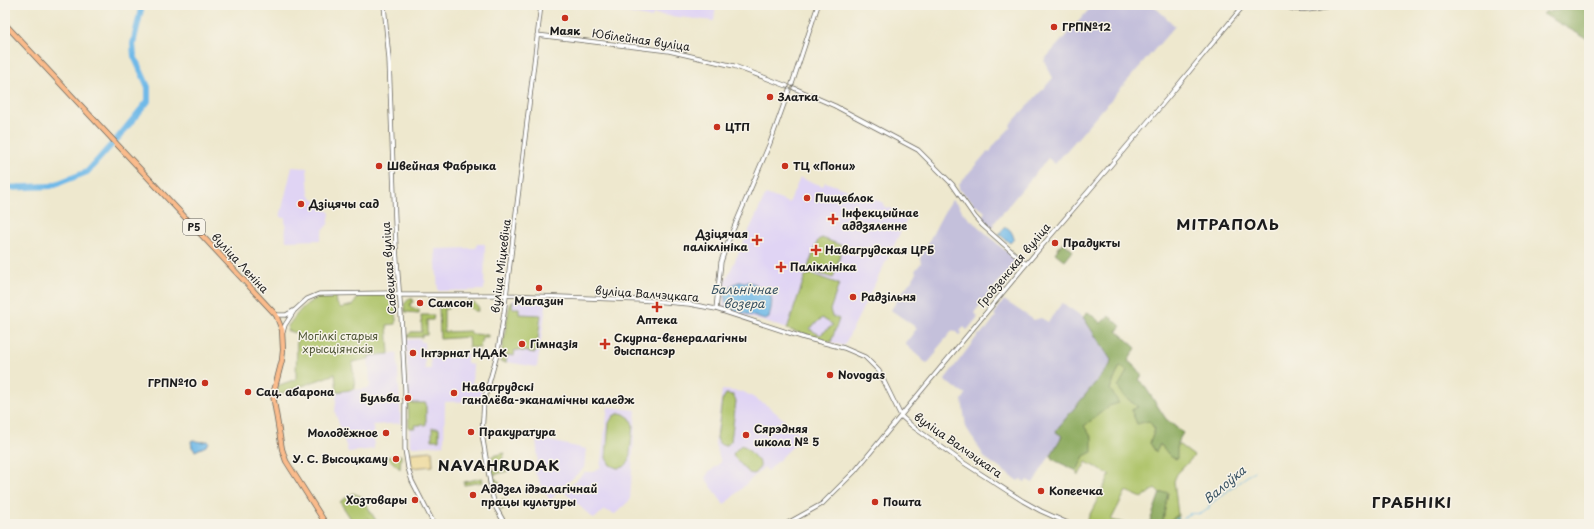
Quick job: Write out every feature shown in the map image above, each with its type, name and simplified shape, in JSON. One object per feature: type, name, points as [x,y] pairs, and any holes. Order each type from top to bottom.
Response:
[{"type":"main road","name":"вуліца Леніна","points":[[5,24],[276,315],[281,325],[283,334],[282,360],[273,395],[282,449],[286,461],[326,524]]},
{"type":"street","name":"Савецкая вуліца","points":[[384,5],[389,59],[396,248],[405,390],[405,449],[412,481],[434,524]]},
{"type":"street","name":"вуліца Міцкевіча","points":[[505,524],[496,508],[492,494],[482,434],[484,401],[498,351],[507,295],[541,5]]},
{"type":"street","points":[[818,5],[792,84],[794,88],[835,106],[918,150],[952,184],[983,226],[1026,264]]},
{"type":"street","name":"Гродзенская вуліца","points":[[786,524],[822,504],[855,471],[1026,264],[1156,112],[1244,5]]},
{"type":"street","points":[[1284,5],[1288,8],[1302,9],[1330,5]]},
{"type":"street","name":"Юбілейная вуліца","points":[[537,35],[669,51],[734,66],[787,86]]},
{"type":"street","points":[[716,309],[721,262],[727,244],[770,143],[789,90],[787,86],[788,84],[792,84]]},
{"type":"street","points":[[789,90],[794,88]]},
{"type":"street","name":"вуліца Валчэцкага","points":[[276,315],[286,315],[295,310],[307,299],[319,294],[391,293],[400,295],[507,295],[669,302],[716,309],[804,338],[844,348],[865,357],[884,379],[901,416],[912,426],[964,463],[1023,501],[1070,524]]},
{"type":"street","points":[[283,334],[285,325],[295,310]]},
{"type":"shaded area","points":[[615,5],[716,5],[714,21],[653,14],[652,18],[614,10]]},
{"type":"shaded area","points":[[1093,5],[1153,5],[1175,26],[1055,164],[1048,158],[994,223],[994,226],[991,226],[981,218],[985,212],[976,204],[974,206],[971,204],[973,202],[959,189],[959,184],[988,151],[990,152],[994,145],[1011,127],[1010,125],[1053,78],[1044,61],[1045,59]]},
{"type":"shaded area","name":"Дзіцячы сад","points":[[292,167],[307,168],[309,195],[330,213],[328,224],[323,230],[320,240],[286,241],[285,218],[280,217]]},
{"type":"shaded area","name":"Навагрудская ЦРБ","points":[[800,178],[823,186],[825,182],[884,203],[884,207],[908,217],[844,346],[725,310],[722,307],[725,282],[766,194],[789,203]]},
{"type":"shaded area","points":[[952,200],[959,206],[963,213],[1020,264],[1010,275],[1008,274],[1001,279],[985,298],[974,313],[978,317],[967,330],[964,327],[960,331],[962,333],[960,335],[953,330],[936,350],[937,352],[927,364],[905,344],[917,328],[891,310],[917,273],[915,271],[921,263],[920,258]]},
{"type":"shaded area","points":[[477,244],[485,244],[484,290],[438,291],[435,249],[476,248]]},
{"type":"shaded area","name":"Гімназія","points":[[513,300],[547,300],[537,367],[500,361],[510,303]]},
{"type":"shaded area","points":[[1004,300],[1034,320],[1041,318],[1048,322],[1062,303],[1083,317],[1111,360],[1110,365],[1058,430],[1062,436],[1033,483],[1027,480],[1025,482],[1020,479],[1018,481],[985,458],[966,427],[962,400],[966,394],[946,382],[945,379],[979,334],[980,335],[985,329],[986,330],[996,316],[994,315]]},
{"type":"shaded area","name":"Навагрудскі гандлёва-эканамічны каледж","points":[[421,339],[421,342],[424,342],[425,369],[431,369],[430,355],[467,352],[467,363],[473,365],[472,383],[483,386],[480,401],[445,402],[444,445],[413,447],[410,445],[406,340]]},
{"type":"shaded area","points":[[397,353],[401,423],[373,425],[374,449],[348,452],[335,412],[337,392],[369,388],[368,356]]},
{"type":"shaded area","points":[[722,390],[744,392],[768,406],[803,436],[768,471],[764,467],[724,505],[706,479],[707,474],[721,462],[715,444]]},
{"type":"shaded area","points":[[608,407],[636,410],[630,500],[615,514],[604,510],[594,519],[564,492],[585,472],[594,472],[600,468]]},
{"type":"shaded area","points":[[536,438],[586,449],[584,468],[558,491],[550,501],[533,469],[538,461]]},
{"type":"green space","points":[[1561,5],[1589,5],[1589,40],[1543,14],[1545,12],[1560,10]]},
{"type":"green space","points":[[822,238],[843,246],[833,278],[807,270],[818,240]]},
{"type":"green space","points":[[1063,242],[1073,251],[1065,261],[1055,253]]},
{"type":"green space","points":[[811,274],[839,284],[830,310],[832,316],[839,319],[831,342],[787,329],[805,276]],"holes":[[[822,318],[833,325],[820,335],[809,329]]]},
{"type":"green space","name":"Могілкі старыя хрысціянскія","points":[[379,294],[390,296],[396,301],[396,324],[387,325],[389,354],[369,356],[369,359],[352,362],[355,389],[337,392],[335,374],[277,395],[277,386],[296,379],[297,333],[287,331],[288,326],[302,308],[313,300],[336,295],[337,304],[341,308],[353,305],[359,296]]},
{"type":"green space","points":[[409,299],[413,299],[413,302],[410,304],[411,308],[419,310],[419,313],[405,312],[404,304]]},
{"type":"green space","name":"Гімназія","points":[[513,301],[512,308],[519,308],[519,314],[541,315],[535,353],[515,350],[514,356],[507,355],[506,363],[500,361],[510,303]]},
{"type":"green space","points":[[472,302],[475,304],[479,308],[478,311],[474,311],[465,303]]},
{"type":"green space","points":[[448,303],[448,309],[444,309],[444,332],[470,331],[472,334],[488,335],[488,337],[482,337],[480,348],[469,347],[468,337],[440,339],[439,304]]},
{"type":"green space","points":[[1088,312],[1101,323],[1109,316],[1121,326],[1117,331],[1136,348],[1128,361],[1137,368],[1142,375],[1139,380],[1142,382],[1166,419],[1183,433],[1177,443],[1177,459],[1171,457],[1160,444],[1156,452],[1150,443],[1155,429],[1149,421],[1137,424],[1131,410],[1138,407],[1124,396],[1118,387],[1127,371],[1120,366],[1110,389],[1119,403],[1109,406],[1084,426],[1092,438],[1092,452],[1084,456],[1077,471],[1052,459],[1051,455],[1062,436],[1056,432],[1057,429],[1110,365],[1111,360],[1083,317]]},
{"type":"green space","points":[[421,315],[434,315],[433,320],[427,320],[427,335],[422,335],[422,337],[407,337],[411,332],[422,332]]},
{"type":"green space","points":[[1120,366],[1127,371],[1124,396],[1138,407],[1155,429],[1150,443],[1156,452],[1160,444],[1171,457],[1177,443],[1194,456],[1177,474],[1174,481],[1178,515],[1167,522],[1163,520],[1168,493],[1160,493],[1155,488],[1142,498],[1126,491],[1111,520],[1128,524],[1085,524],[1110,475],[1086,462],[1079,475],[1077,475],[1077,471],[1092,438],[1084,426],[1109,406],[1110,389]]},
{"type":"green space","points":[[726,394],[733,395],[736,401],[731,441],[724,445],[719,443],[717,438],[722,400]]},
{"type":"green space","points":[[408,403],[426,403],[426,425],[415,425],[415,428],[409,428]]},
{"type":"green space","points":[[620,413],[630,418],[633,425],[629,462],[624,467],[617,468],[610,465],[606,458],[609,423],[613,416]]},
{"type":"green space","points":[[432,428],[439,428],[439,440],[432,440]]},
{"type":"green space","points":[[741,445],[746,447],[760,463],[760,467],[754,474],[749,473],[733,456],[734,452]]},
{"type":"green space","points":[[505,453],[499,466],[493,460],[492,456]]},
{"type":"green space","points":[[401,455],[400,469],[387,457]]},
{"type":"green space","points":[[508,467],[508,471],[492,475],[491,470]]},
{"type":"green space","points":[[482,478],[483,482],[464,485],[464,482]]},
{"type":"green space","points":[[495,478],[499,482],[501,489],[494,492],[492,479]]},
{"type":"green space","points":[[1168,492],[1163,520],[1167,522],[1178,515],[1179,524],[1149,524],[1160,493]]},
{"type":"green space","points":[[353,493],[362,497],[378,524],[364,524],[369,520],[368,518],[359,524],[345,524],[351,519],[340,502]]},
{"type":"green space","points":[[504,499],[507,507],[501,510],[497,501]]},
{"type":"sand","points":[[432,451],[433,466],[411,468],[410,453]]},
{"type":"water","points":[[1005,227],[1010,230],[1014,237],[1010,243],[999,234]]},
{"type":"water","name":"Бальнічнае возера","points":[[739,282],[756,284],[756,288],[759,287],[768,293],[772,300],[769,318],[765,320],[728,308],[725,300],[726,292],[731,286]]},
{"type":"water","points":[[191,441],[201,442],[208,441],[209,443],[195,451],[192,447]]},
{"type":"waterway","points":[[117,139],[148,101],[148,87],[134,56],[133,44],[142,5]]},
{"type":"waterway","points":[[5,188],[51,186],[87,172],[113,143]]},
{"type":"waterway","name":"Валоўка","points":[[1183,518],[1189,514],[1206,511],[1209,508],[1209,505],[1254,471]]},
{"type":"waterway","name":"Валоўка","points":[[1175,524],[1176,519],[1179,518]]},
{"type":"place","name":"Маяк","points":[[565,18]]},
{"type":"place","name":"ГРП№12","points":[[1054,27]]},
{"type":"place","name":"Златка","points":[[770,97]]},
{"type":"place","name":"ЦТП","points":[[717,127]]},
{"type":"place","name":"Швейная Фабрыка","points":[[379,166]]},
{"type":"place","name":"ТЦ «Пони»","points":[[785,166]]},
{"type":"place","name":"Пищеблок","points":[[807,198]]},
{"type":"place","name":"Дзіцячы сад","points":[[301,204]]},
{"type":"place","name":"Інфекцыйнае аддзяленне","points":[[833,219]]},
{"type":"place","name":"Дзіцячая паліклініка","points":[[757,240]]},
{"type":"place","name":"Прадукты","points":[[1055,243]]},
{"type":"place","name":"Навагрудская ЦРБ","points":[[816,250]]},
{"type":"place","name":"Паліклініка","points":[[781,267]]},
{"type":"place","name":"Магазин","points":[[539,288]]},
{"type":"place","name":"Радзільня","points":[[853,297]]},
{"type":"place","name":"Самсон","points":[[420,303]]},
{"type":"place","name":"Аптека","points":[[657,307]]},
{"type":"place","name":"Гімназія","points":[[522,344]]},
{"type":"place","name":"Скурна-венералагічны дыспансэр","points":[[605,344]]},
{"type":"place","name":"Інтэрнат НДАК","points":[[413,353]]},
{"type":"place","name":"Novogas","points":[[830,375]]},
{"type":"place","name":"ГРП№10","points":[[205,383]]},
{"type":"place","name":"Сац. абарона","points":[[248,392]]},
{"type":"place","name":"Навагрудскі гандлёва-эканамічны каледж","points":[[454,393]]},
{"type":"place","name":"Бульба","points":[[408,398]]},
{"type":"place","name":"Пракуратура","points":[[471,432]]},
{"type":"place","name":"Молодёжное","points":[[386,433]]},
{"type":"place","name":"Сярэдняя школа № 5","points":[[746,435]]},
{"type":"place","name":"У. С. Высоцкаму","points":[[396,459]]},
{"type":"place","name":"Копеечка","points":[[1041,491]]},
{"type":"place","name":"Аддзел ідэалагічнай працы культуры","points":[[473,495]]},
{"type":"place","name":"Хозтовары","points":[[415,500]]},
{"type":"place","name":"Пошта","points":[[875,502]]},
{"type":"district","name":"МІТРАПОЛЬ","points":[[1228,225]]},
{"type":"district","name":"NAVAHRUDAK","points":[[499,466]]},
{"type":"district","name":"ГРАБНІКІ","points":[[1412,503]]}]
